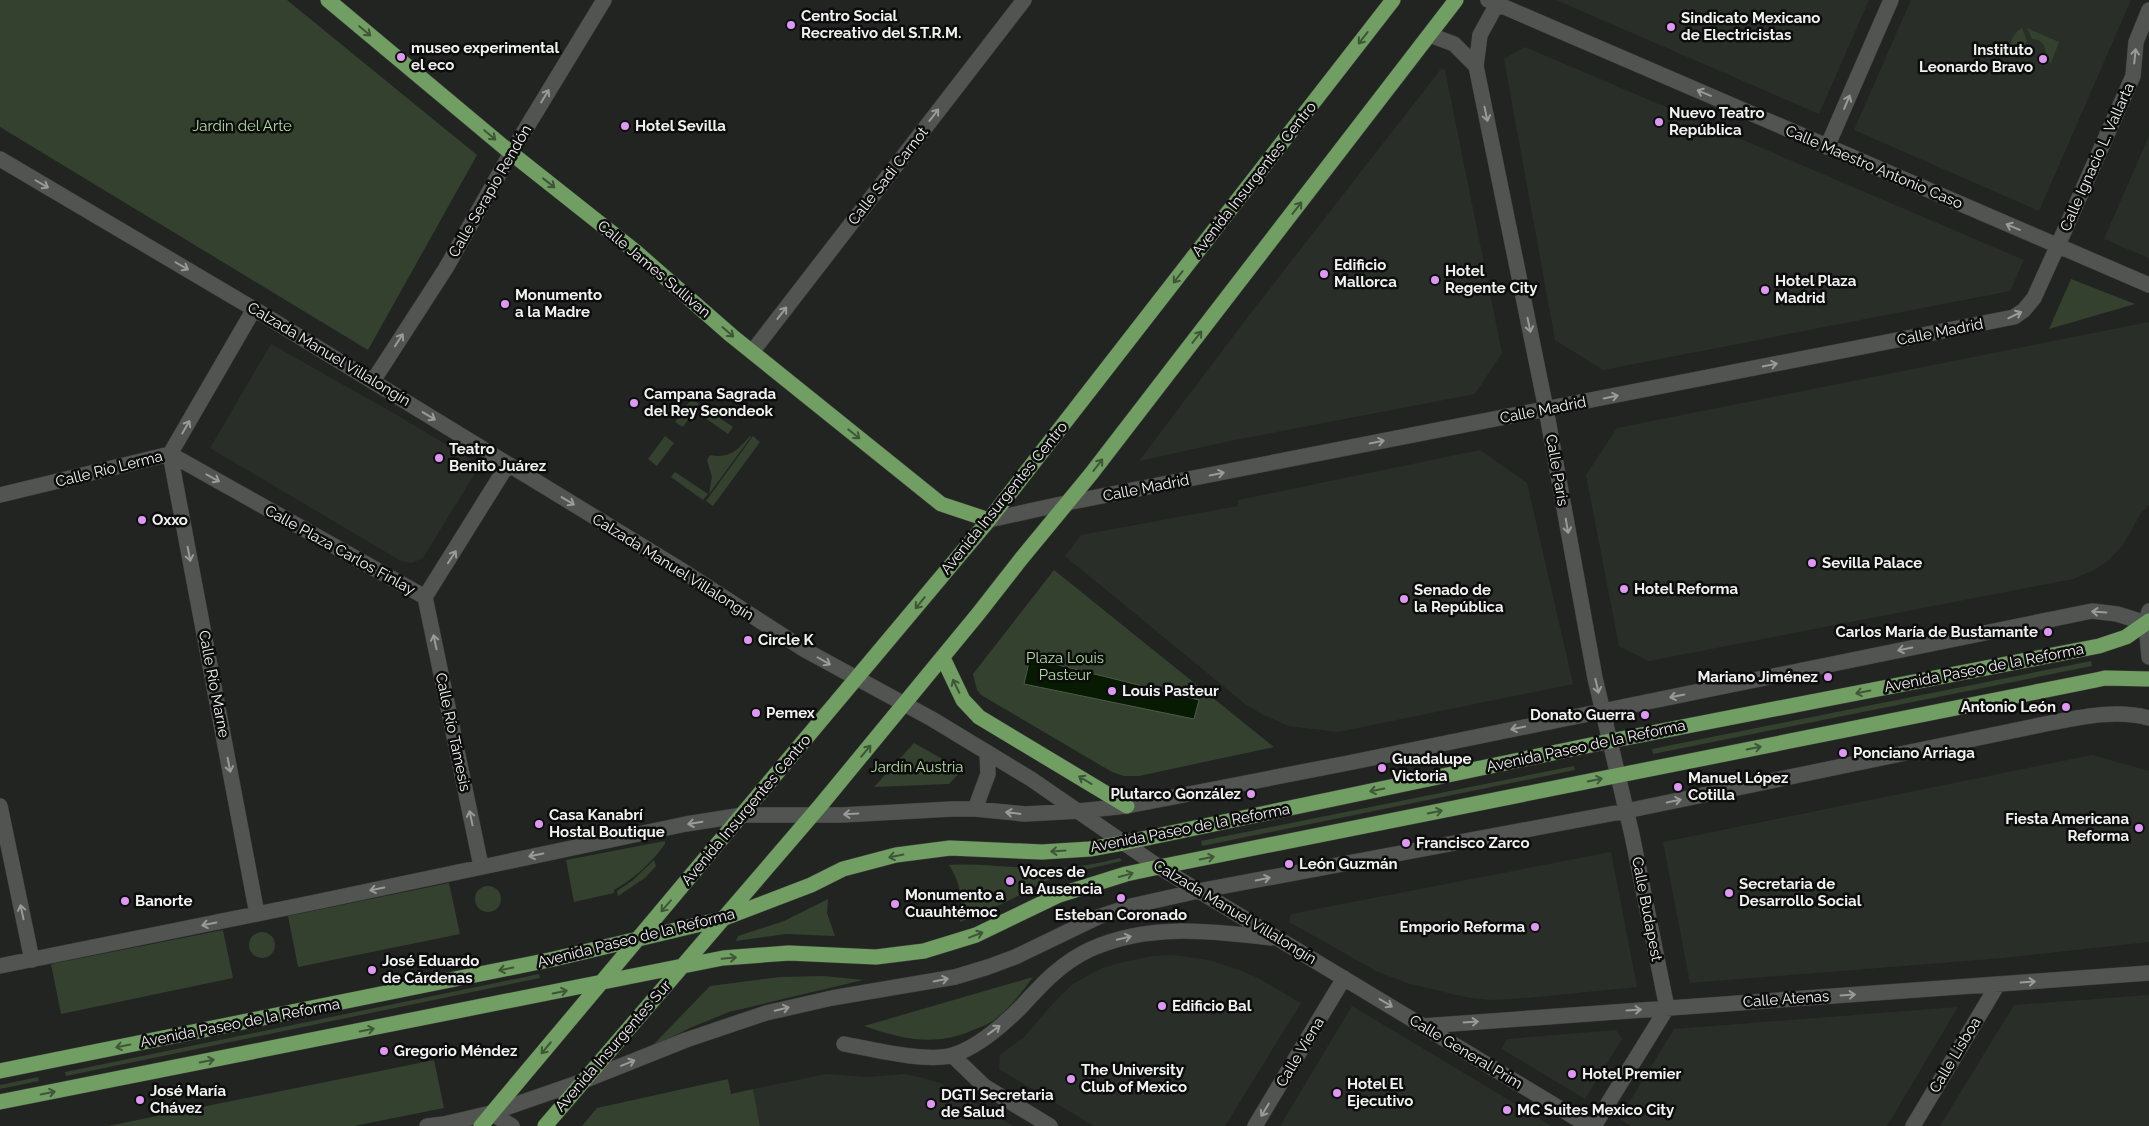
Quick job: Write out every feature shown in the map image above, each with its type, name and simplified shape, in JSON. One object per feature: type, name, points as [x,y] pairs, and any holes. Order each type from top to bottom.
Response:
[{"type":"main road","name":"Calle James Sullivan","points":[[328,0],[511,153],[636,252],[752,352],[941,504],[989,520]]},
{"type":"main road","name":"Avenida Insurgentes Centro","points":[[601,984],[989,520],[1393,0]]},
{"type":"main road","points":[[681,967],[906,704],[1091,474],[1456,0]]},
{"type":"main road","name":"Avenida Paseo de la Reforma","points":[[0,1070],[545,961],[722,919],[811,885],[843,869],[896,855],[950,848],[1042,852],[1090,849],[1124,843],[1610,741],[2099,646],[2126,637],[2148,618]]},
{"type":"main road","points":[[943,658],[962,700],[979,717],[1127,806]]},
{"type":"main road","name":"Avenida Paseo de la Reforma","points":[[0,1102],[601,984],[723,958],[789,953],[876,957],[924,952],[976,935],[1059,895],[1126,874],[2105,678],[2149,679]]},
{"type":"main road","name":"Avenida Insurgentes Sur","points":[[545,1126],[681,967]]},
{"type":"main road","points":[[481,1126],[601,984]]},
{"type":"street","name":"Calle Serapio Rendón","points":[[373,381],[446,268],[511,153],[604,0]]},
{"type":"street","name":"Calle Sadi Carnot","points":[[752,352],[1024,0]]},
{"type":"street","points":[[1827,147],[1891,0]]},
{"type":"street","points":[[1476,66],[1480,35],[1493,2]]},
{"type":"street","name":"Calle Maestro Antonio Caso","points":[[1493,2],[2149,285]]},
{"type":"street","name":"Calle Ignacio L. Vallarta","points":[[2058,246],[2133,76],[2136,42],[2148,15]]},
{"type":"street","points":[[1430,35],[1454,44],[1476,66]]},
{"type":"street","name":"Calle Paris","points":[[1476,66],[1546,409],[1595,678],[1626,811]]},
{"type":"street","name":"Calzada Manuel Villalongín","points":[[0,159],[373,381],[683,571],[805,650],[857,680],[906,704],[987,752],[1079,811],[1159,867],[1344,978]]},
{"type":"street","name":"Calle Madrid","points":[[989,520],[1066,503],[2014,317],[2024,310],[2034,298],[2058,246]]},
{"type":"street","name":"Calle Río Lerma","points":[[0,495],[170,454],[254,309]]},
{"type":"street","name":"Calle Plaza Carlos Finlay","points":[[170,454],[425,598],[508,464]]},
{"type":"street","name":"Calle Río Marne","points":[[170,454],[257,914]]},
{"type":"street","name":"Calle Río Támesis","points":[[425,598],[481,866]]},
{"type":"street","name":"Avenida Paseo de la Reforma","points":[[0,966],[686,824],[743,815],[974,809],[1025,814],[1127,806],[1338,765],[2092,611],[2148,618]]},
{"type":"street","points":[[2148,618],[2149,657]]},
{"type":"street","points":[[427,1126],[491,1113],[583,1081],[733,1023],[832,998],[955,977],[1015,957],[1098,917],[1131,906],[1198,891],[1626,811],[2057,722],[2118,714],[2149,718]]},
{"type":"street","points":[[974,809],[988,774],[987,752]]},
{"type":"street","points":[[0,806],[32,960]]},
{"type":"street","name":"Calle Budapest","points":[[1626,811],[1667,1008]]},
{"type":"street","points":[[844,1044],[909,1055],[952,1055],[998,1028],[1049,976],[1066,963],[1091,949],[1121,938],[1155,932],[1192,930],[1275,938]]},
{"type":"street","name":"Calle Atenas","points":[[1423,1026],[2149,973]]},
{"type":"street","name":"Calle General Prim","points":[[1344,978],[1589,1126]]},
{"type":"street","name":"Calle Viena","points":[[1255,1126],[1344,978]]},
{"type":"street","name":"Calle Lisboa","points":[[1913,1126],[1998,984]]},
{"type":"street","points":[[1594,1126],[1667,1008]]},
{"type":"street","points":[[952,1055],[984,1086],[1050,1126]]},
{"type":"street","points":[[491,1113],[512,1126]]},
{"type":"shaded area","points":[[1556,0],[1869,0],[1819,114]]},
{"type":"shaded area","points":[[1911,0],[2131,0],[2039,211],[1854,130]]},
{"type":"shaded area","points":[[1525,47],[2024,260],[2010,291],[1603,370],[1555,340],[1504,59]]},
{"type":"shaded area","points":[[1441,69],[1445,70],[1502,353],[1475,394],[1230,441],[1139,461],[1247,318]]},
{"type":"shaded area","points":[[2149,136],[2149,258],[2104,239]]},
{"type":"shaded area","points":[[2149,322],[2149,505],[2141,513],[2123,545],[2109,560],[2094,570],[2073,579],[1649,661],[1619,646],[1586,475],[1617,428]]},
{"type":"shaded area","points":[[271,344],[395,414],[480,465],[423,558],[412,563],[401,561],[210,448]]},
{"type":"shaded area","name":"Senado de la República","points":[[1480,450],[1527,483],[1573,684],[1338,732],[1289,726],[1263,715],[1245,704],[1065,556],[1081,535],[1238,506],[1238,500]]},
{"type":"shaded area","points":[[1030,658],[1199,700],[1194,719],[1024,684]]},
{"type":"shaded area","points":[[2092,755],[2149,771],[2149,942],[2003,958],[1690,983],[1663,842]]},
{"type":"shaded area","points":[[1611,852],[1637,987],[1527,998],[1493,1000],[1470,998],[1410,984],[1376,971],[1289,922],[1291,914]]},
{"type":"shaded area","points":[[1173,955],[1209,960],[1242,971],[1301,1003],[1225,1126],[1094,1126],[999,1069],[1000,1055],[1024,1037],[1057,999],[1073,984],[1100,969],[1119,963],[1153,956]]},
{"type":"shaded area","points":[[2149,995],[2149,1126],[1940,1126],[2014,1005]]},
{"type":"shaded area","points":[[1352,1006],[1529,1112],[1551,1126],[1280,1126]]},
{"type":"shaded area","points":[[1958,1007],[1887,1126],[1631,1126],[1619,1119],[1674,1029]]},
{"type":"shaded area","name":"Hotel Premier","points":[[1616,1030],[1622,1039],[1585,1099],[1502,1049],[1507,1039]]},
{"type":"shaded area","points":[[826,1074],[867,1077],[905,1074],[923,1078],[942,1084],[1013,1126],[760,1126],[753,1089]]},
{"type":"green space","name":"Jardin del Arte","points":[[0,0],[287,0],[477,155],[368,350],[0,127]]},
{"type":"green space","points":[[2022,28],[2027,41],[2023,48],[2023,56],[2011,58],[2011,41]]},
{"type":"green space","points":[[2027,28],[2059,42],[2051,63],[2043,59],[2045,55],[2044,45],[2036,39],[2032,39]]},
{"type":"green space","points":[[2071,279],[2135,304],[2049,329]]},
{"type":"green space","points":[[692,398],[699,404],[683,427],[675,422]]},
{"type":"green space","points":[[702,406],[733,427],[728,434],[698,413]]},
{"type":"green space","points":[[665,436],[674,443],[657,466],[648,459]]},
{"type":"green space","points":[[750,436],[709,494],[712,477],[707,460],[710,455],[723,456],[733,452]]},
{"type":"green space","points":[[753,436],[760,442],[713,506],[706,501]]},
{"type":"green space","points":[[675,472],[708,494],[703,500],[671,477]]},
{"type":"green space","name":"Plaza Louis Pasteur","points":[[1054,570],[1274,747],[1139,776],[1124,776],[1112,772],[981,695],[977,690],[973,674]]},
{"type":"green space","points":[[2091,661],[2092,666],[1653,754],[1652,749]]},
{"type":"green space","name":"Jardín Austria","points":[[914,743],[962,770],[949,784],[874,787]]},
{"type":"green space","points":[[1574,766],[1575,770],[1202,846],[1201,841]]},
{"type":"green space","points":[[665,841],[665,844],[648,864],[629,881],[614,890],[614,893],[574,902],[566,860]]},
{"type":"green space","points":[[1120,858],[1122,861],[1046,881],[1002,904],[960,922],[960,892],[949,865],[1060,868],[1090,865]]},
{"type":"green space","points":[[654,860],[656,866],[645,878],[618,896],[617,891],[633,880]]},
{"type":"green space","points":[[449,883],[460,934],[298,967],[288,916]]},
{"type":"green space","points":[[488,886],[497,890],[501,899],[497,908],[488,912],[479,908],[475,899],[479,890]]},
{"type":"green space","points":[[828,899],[827,913],[835,936],[786,934],[736,941],[738,936],[784,921]]},
{"type":"green space","points":[[223,930],[233,978],[61,1014],[51,964]]},
{"type":"green space","points":[[262,932],[271,936],[275,945],[271,954],[262,958],[253,954],[249,945],[253,936]]},
{"type":"green space","points":[[539,974],[540,978],[66,1076],[65,1072]]},
{"type":"green space","points":[[824,976],[863,980],[729,1012],[651,1047],[710,986],[779,977]]},
{"type":"green space","points":[[1033,977],[1020,994],[994,1020],[984,1026],[959,1035],[932,1040],[919,1039],[864,1026]]},
{"type":"green space","points":[[434,1060],[444,1108],[354,1126],[108,1126]]},
{"type":"green space","points":[[38,1077],[39,1081],[0,1089],[0,1085]]},
{"type":"green space","points":[[728,1079],[731,1094],[753,1089],[760,1126],[582,1126],[597,1108]]},
{"type":"place","name":"Centro Social Recreativo del S.T.R.M.","points":[[791,25]]},
{"type":"place","name":"Sindicato Mexicano de Electricistas","points":[[1671,27]]},
{"type":"place","name":"museo experimental el eco","points":[[401,57]]},
{"type":"place","name":"Instituto Leonardo Bravo","points":[[2043,59]]},
{"type":"place","name":"Nuevo Teatro República","points":[[1659,122]]},
{"type":"place","name":"Hotel Sevilla","points":[[625,126]]},
{"type":"place","name":"Edificio Mallorca","points":[[1324,274]]},
{"type":"place","name":"Hotel Regente City","points":[[1435,280]]},
{"type":"place","name":"Hotel Plaza Madrid","points":[[1765,290]]},
{"type":"place","name":"Monumento a la Madre","points":[[505,304]]},
{"type":"place","name":"Campana Sagrada del Rey Seondeok","points":[[634,403]]},
{"type":"place","name":"Teatro Benito Juárez","points":[[439,458]]},
{"type":"place","name":"Oxxo","points":[[142,520]]},
{"type":"place","name":"Sevilla Palace","points":[[1812,563]]},
{"type":"place","name":"Hotel Reforma","points":[[1624,589]]},
{"type":"place","name":"Senado de la República","points":[[1404,599]]},
{"type":"place","name":"Carlos María de Bustamante","points":[[2048,632]]},
{"type":"place","name":"Circle K","points":[[748,640]]},
{"type":"place","name":"Mariano Jiménez","points":[[1828,677]]},
{"type":"place","name":"Louis Pasteur","points":[[1112,691]]},
{"type":"place","name":"Antonio León","points":[[2066,707]]},
{"type":"place","name":"Pemex","points":[[756,713]]},
{"type":"place","name":"Donato Guerra","points":[[1645,715]]},
{"type":"place","name":"Ponciano Arriaga","points":[[1843,753]]},
{"type":"place","name":"Guadalupe Victoria","points":[[1382,768]]},
{"type":"place","name":"Manuel López Cotilla","points":[[1678,787]]},
{"type":"place","name":"Plutarco González","points":[[1251,794]]},
{"type":"place","name":"Casa Kanabrí Hostal Boutique","points":[[539,824]]},
{"type":"place","name":"Fiesta Americana Reforma","points":[[2139,828]]},
{"type":"place","name":"Francisco Zarco","points":[[1406,843]]},
{"type":"place","name":"León Guzmán","points":[[1289,864]]},
{"type":"place","name":"Voces de la Ausencia","points":[[1010,881]]},
{"type":"place","name":"Secretaria de Desarrollo Social","points":[[1729,893]]},
{"type":"place","name":"Esteban Coronado","points":[[1121,898]]},
{"type":"place","name":"Banorte","points":[[125,901]]},
{"type":"place","name":"Monumento a Cuauhtémoc","points":[[895,904]]},
{"type":"place","name":"Emporio Reforma","points":[[1535,927]]},
{"type":"place","name":"José Eduardo de Cárdenas","points":[[372,970]]},
{"type":"place","name":"Edificio Bal","points":[[1162,1006]]},
{"type":"place","name":"Gregorio Méndez","points":[[384,1051]]},
{"type":"place","name":"Hotel Premier","points":[[1572,1074]]},
{"type":"place","name":"The University Club of Mexico","points":[[1071,1079]]},
{"type":"place","name":"Hotel El Ejecutivo","points":[[1337,1093]]},
{"type":"place","name":"José María Chávez","points":[[140,1100]]},
{"type":"place","name":"DGTI Secretaria de Salud","points":[[931,1104]]},
{"type":"place","name":"MC Suites Mexico City","points":[[1507,1110]]}]
